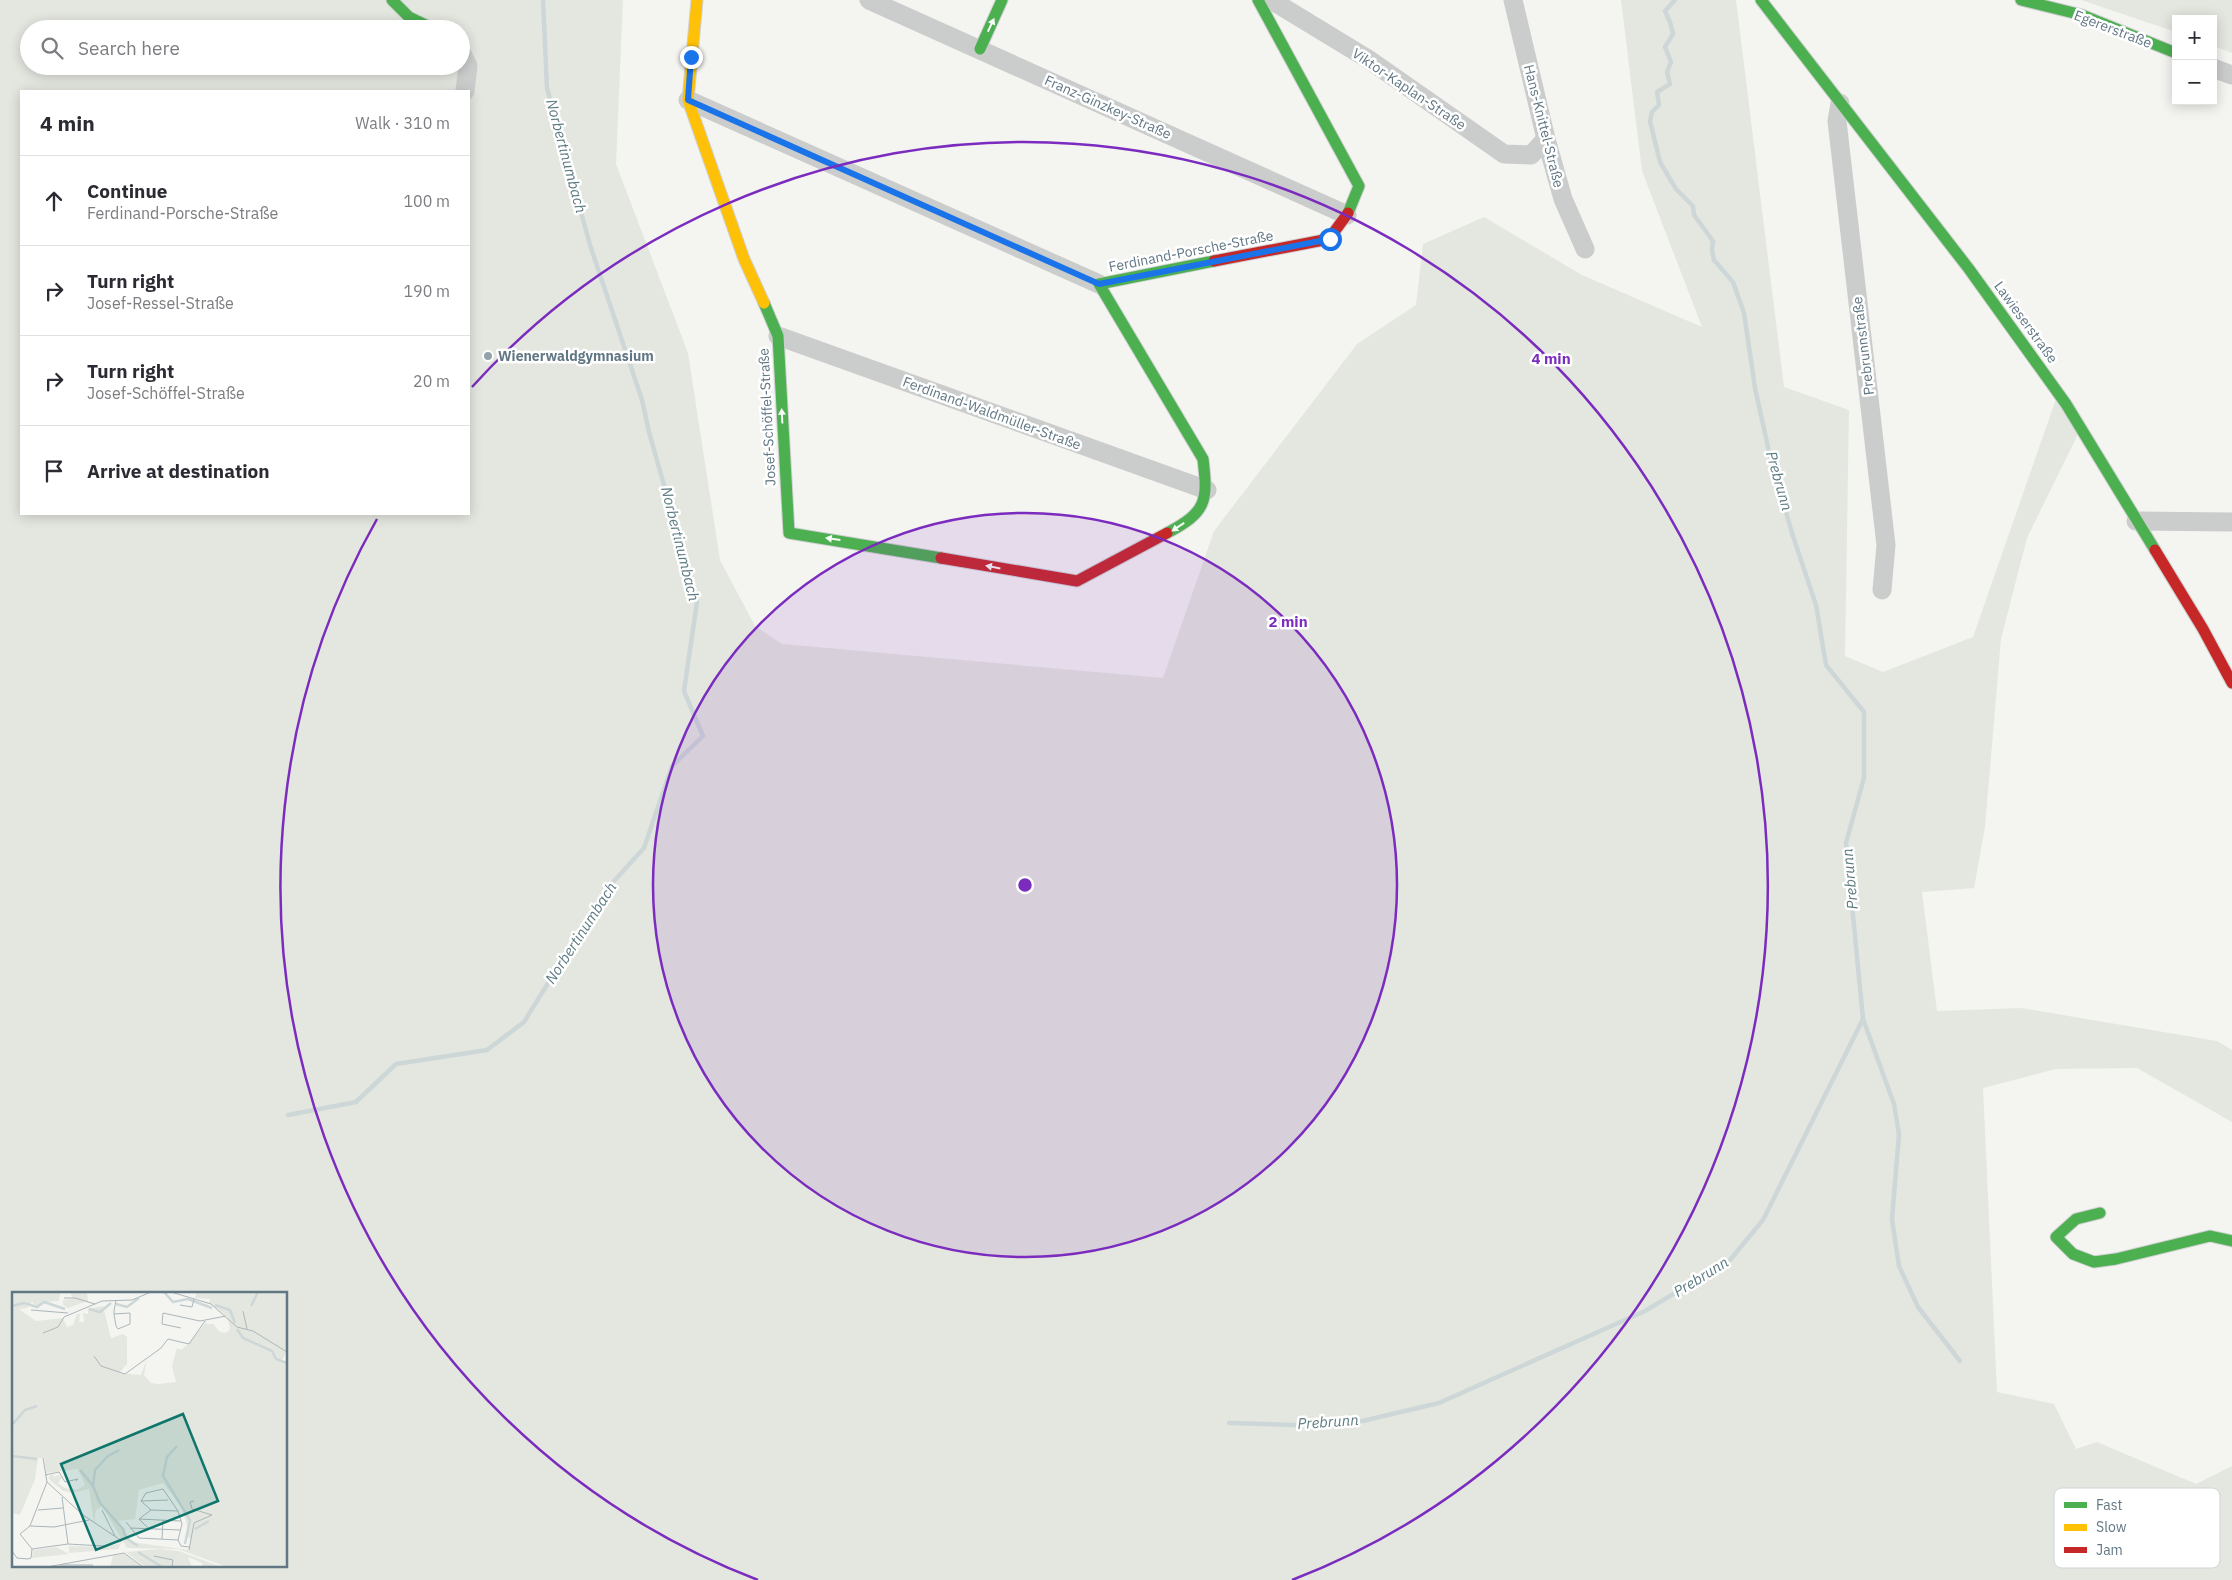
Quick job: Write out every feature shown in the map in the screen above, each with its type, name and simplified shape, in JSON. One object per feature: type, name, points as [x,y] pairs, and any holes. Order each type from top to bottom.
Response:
[{"type":"street","points":[[392,0],[409,17],[415,20]]},
{"type":"street","name":"Josef-Schöffel-Straße","points":[[696,0],[688,100],[744,259],[778,336],[789,533],[878,546],[1077,581],[1179,527],[1200,510],[1207,490]]},
{"type":"street","name":"Franz-Ginzkey-Straße","points":[[868,0],[1347,215]]},
{"type":"street","points":[[980,49],[1002,0]]},
{"type":"street","name":"Ferdinand-Porsche-Straße","points":[[1207,490],[1203,459],[1099,284],[1330,239],[1347,215],[1359,186],[1258,0]]},
{"type":"street","name":"Viktor-Kaplan-Straße","points":[[1271,0],[1368,59],[1504,154],[1530,155],[1546,139]]},
{"type":"street","name":"Hans-Knittel-Straße","points":[[1513,0],[1546,139],[1563,199],[1585,249]]},
{"type":"street","name":"Lawieserstraße","points":[[1761,0],[1969,269],[2060,396],[2203,629],[2232,684]]},
{"type":"street","name":"Egererstraße","points":[[2021,0],[2082,16],[2172,52]]},
{"type":"street","points":[[2217,69],[2232,75]]},
{"type":"street","points":[[465,90],[467,75]]},
{"type":"street","points":[[688,100],[1099,284]]},
{"type":"street","name":"Prebrunnstraße","points":[[1840,102],[1837,121],[1886,545],[1882,590]]},
{"type":"street","name":"Ferdinand-Waldmüller-Straße","points":[[778,336],[1207,490]]},
{"type":"street","points":[[2136,521],[2232,522]]},
{"type":"street","points":[[2100,1214],[2076,1219],[2056,1237],[2072,1254],[2094,1262],[2116,1259],[2210,1236],[2232,1241]]},
{"type":"shaded area","points":[[0,0],[623,0],[616,164],[688,353],[720,560],[755,626],[782,644],[1163,678],[1214,531],[1357,344],[1416,305],[1423,244],[1484,217],[1582,275],[1702,327],[1642,171],[1621,0],[1736,0],[1784,387],[1849,410],[1845,656],[1883,672],[1973,637],[2056,399],[2078,434],[2027,538],[2001,639],[1985,827],[1974,888],[1922,892],[1937,1011],[2021,1008],[2217,1041],[2232,1050],[2232,1122],[2137,1068],[2056,1069],[1983,1088],[1997,1392],[2054,1404],[2076,1449],[2097,1442],[2196,1484],[2232,1466],[2232,1580],[0,1580]]},
{"type":"shaded area","points":[[2081,0],[2232,0],[2232,53],[2217,47],[2217,15],[2172,15],[2172,31]]},
{"type":"waterway","name":"Norbertinumbach","points":[[288,1115],[356,1102],[396,1064],[487,1050],[524,1022],[605,891],[644,848],[672,766],[703,736],[684,691],[697,602],[649,432],[642,400],[590,245],[547,88],[543,0]]},
{"type":"waterway","name":"Prebrunn","points":[[1229,1423],[1292,1425],[1358,1422],[1439,1403],[1645,1311],[1730,1260],[1763,1220],[1863,1019],[1846,843],[1864,778],[1864,712],[1826,665],[1816,605],[1792,533],[1770,456],[1755,388],[1744,313],[1733,282],[1714,260],[1713,241],[1694,215],[1693,206],[1676,189],[1660,162],[1650,121],[1652,112],[1659,105],[1657,92],[1670,84],[1667,72],[1671,62],[1665,47],[1673,34],[1665,11],[1675,0]]},
{"type":"waterway","points":[[1863,1019],[1894,1104],[1899,1134],[1892,1219],[1899,1266],[1918,1307],[1960,1361]]},
{"type":"traffic: fast","points":[[392,0],[409,17],[415,20]]},
{"type":"traffic: fast","points":[[980,49],[1002,0]]},
{"type":"traffic: fast","points":[[1258,0],[1359,186],[1348,213]]},
{"type":"traffic: fast","points":[[1761,0],[1969,269],[2066,404],[2155,550]]},
{"type":"traffic: fast","points":[[2021,0],[2082,15],[2172,51]]},
{"type":"traffic: fast","points":[[1167,533],[1190,518],[1202,504],[1205,485],[1203,459],[1099,284],[1214,261]]},
{"type":"traffic: fast","points":[[764,303],[778,336],[789,533],[941,558]]},
{"type":"traffic: fast","points":[[2100,1213],[2076,1219],[2056,1237],[2073,1254],[2094,1262],[2116,1259],[2210,1236],[2232,1241]]},
{"type":"traffic: slow","points":[[697,0],[688,100],[744,259],[764,303]]},
{"type":"traffic: jam","points":[[1214,261],[1329,239],[1348,213]]},
{"type":"traffic: jam","points":[[941,558],[1077,581],[1167,533]]},
{"type":"traffic: jam","points":[[2155,550],[2203,629],[2232,683]]},
{"type":"place","name":"Wienerwaldgymnasium","points":[[488,356]]},
{"type":"route","points":[[691,57],[688,100],[1099,284],[1330,239]]}]
